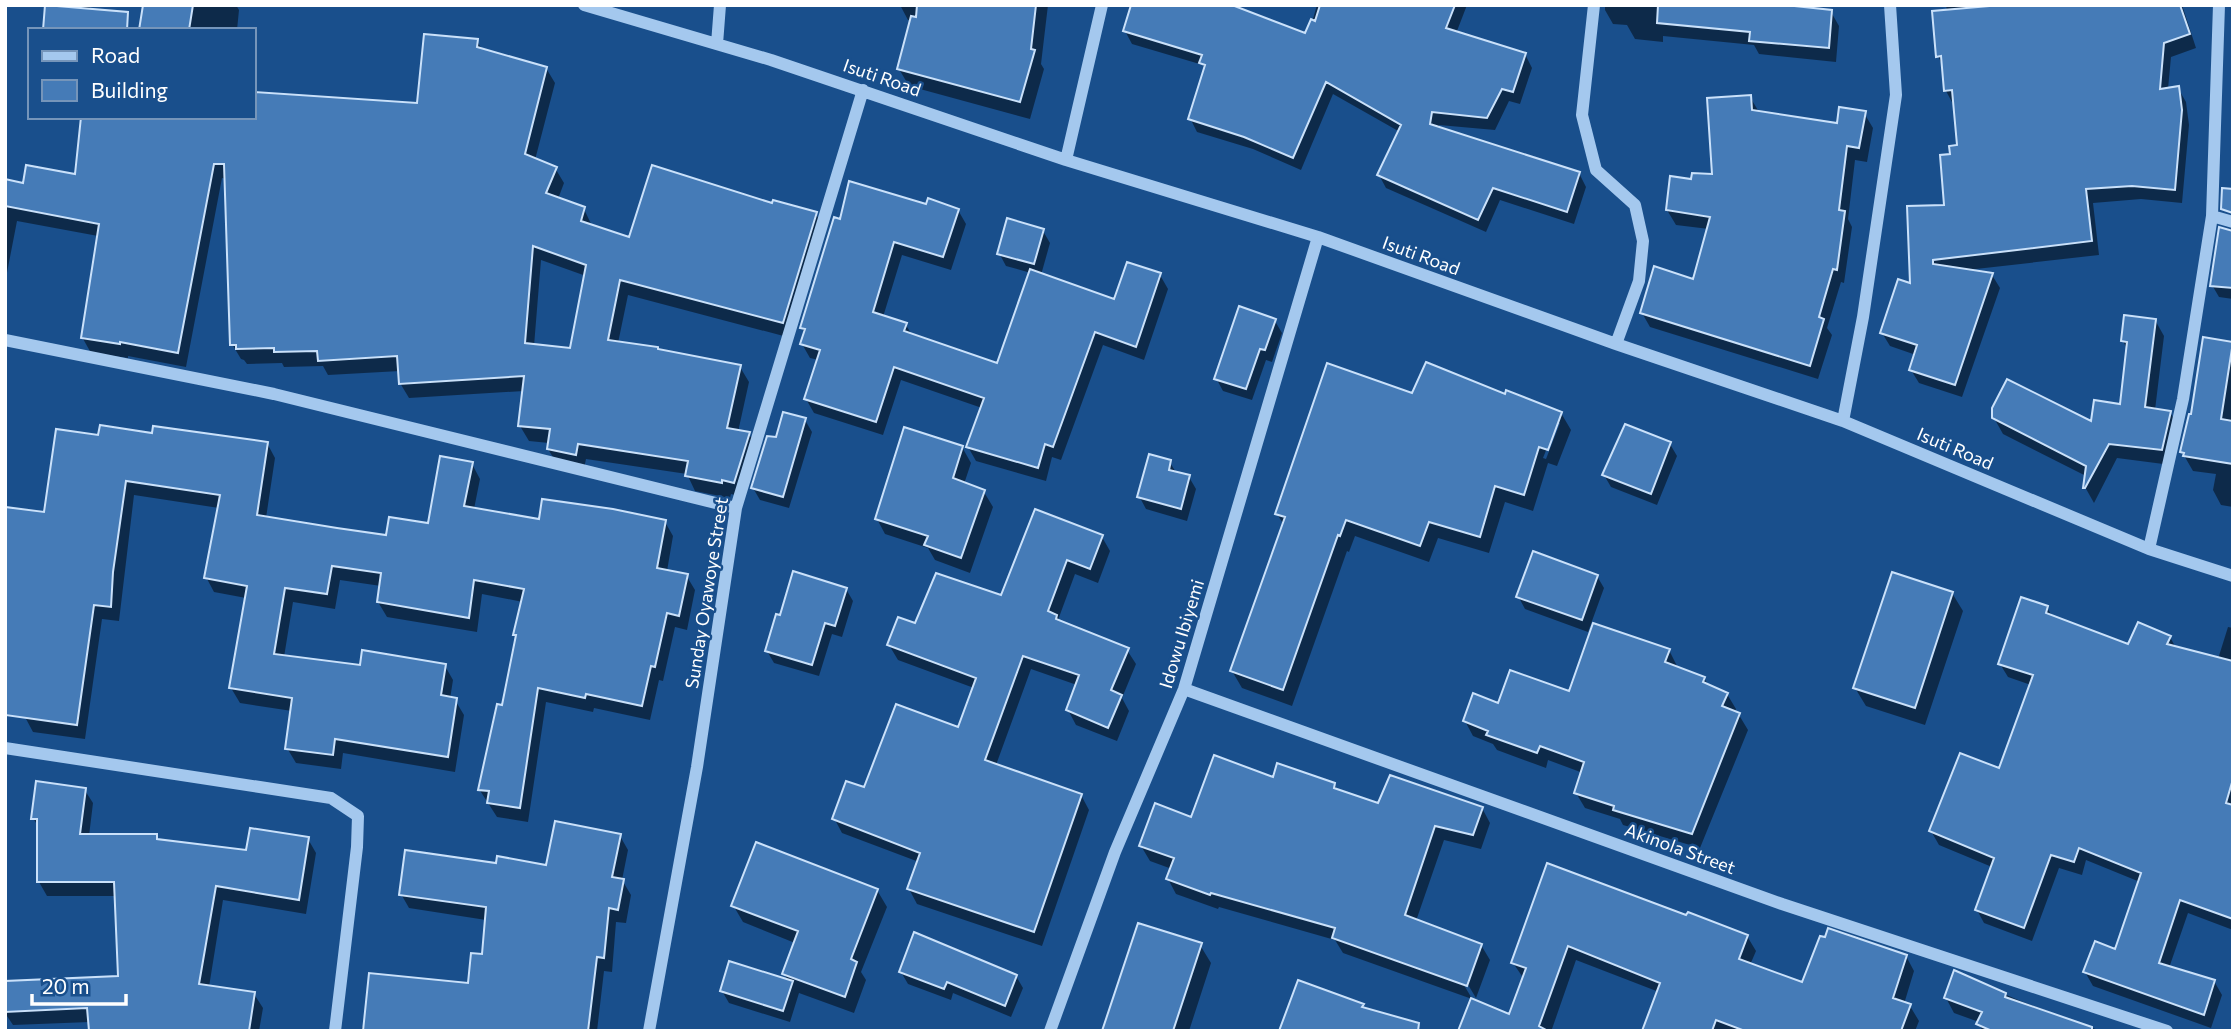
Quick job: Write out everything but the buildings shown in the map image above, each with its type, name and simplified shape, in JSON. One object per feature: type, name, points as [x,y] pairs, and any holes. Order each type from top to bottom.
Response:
[{"type":"street","name":"Isuti Road","points":[[584,5],[863,90],[1066,160],[1318,237],[1616,344],[1843,421],[2148,549],[2233,576]]},
{"type":"street","points":[[717,44],[720,5]]},
{"type":"street","points":[[1066,160],[1102,5]]},
{"type":"street","points":[[1594,5],[1582,115],[1596,170],[1635,205],[1643,241],[1639,281],[1616,344]]},
{"type":"street","points":[[1843,421],[1863,317],[1896,95],[1890,5]]},
{"type":"street","points":[[2148,549],[2183,399],[2212,216],[2219,5]]},
{"type":"street","name":"Sunday Oyawoye Street","points":[[649,1031],[697,767],[736,508],[863,90]]},
{"type":"street","points":[[2212,216],[2233,222]]},
{"type":"street","name":"Idowu Ibiyemi","points":[[1050,1031],[1115,852],[1184,689],[1318,237]]},
{"type":"street","points":[[5,340],[274,394],[736,508]]},
{"type":"street","name":"Akinola Street","points":[[1184,689],[1782,904],[2167,1031]]},
{"type":"street","points":[[5,748],[331,798],[358,816],[357,847],[335,1031]]}]
